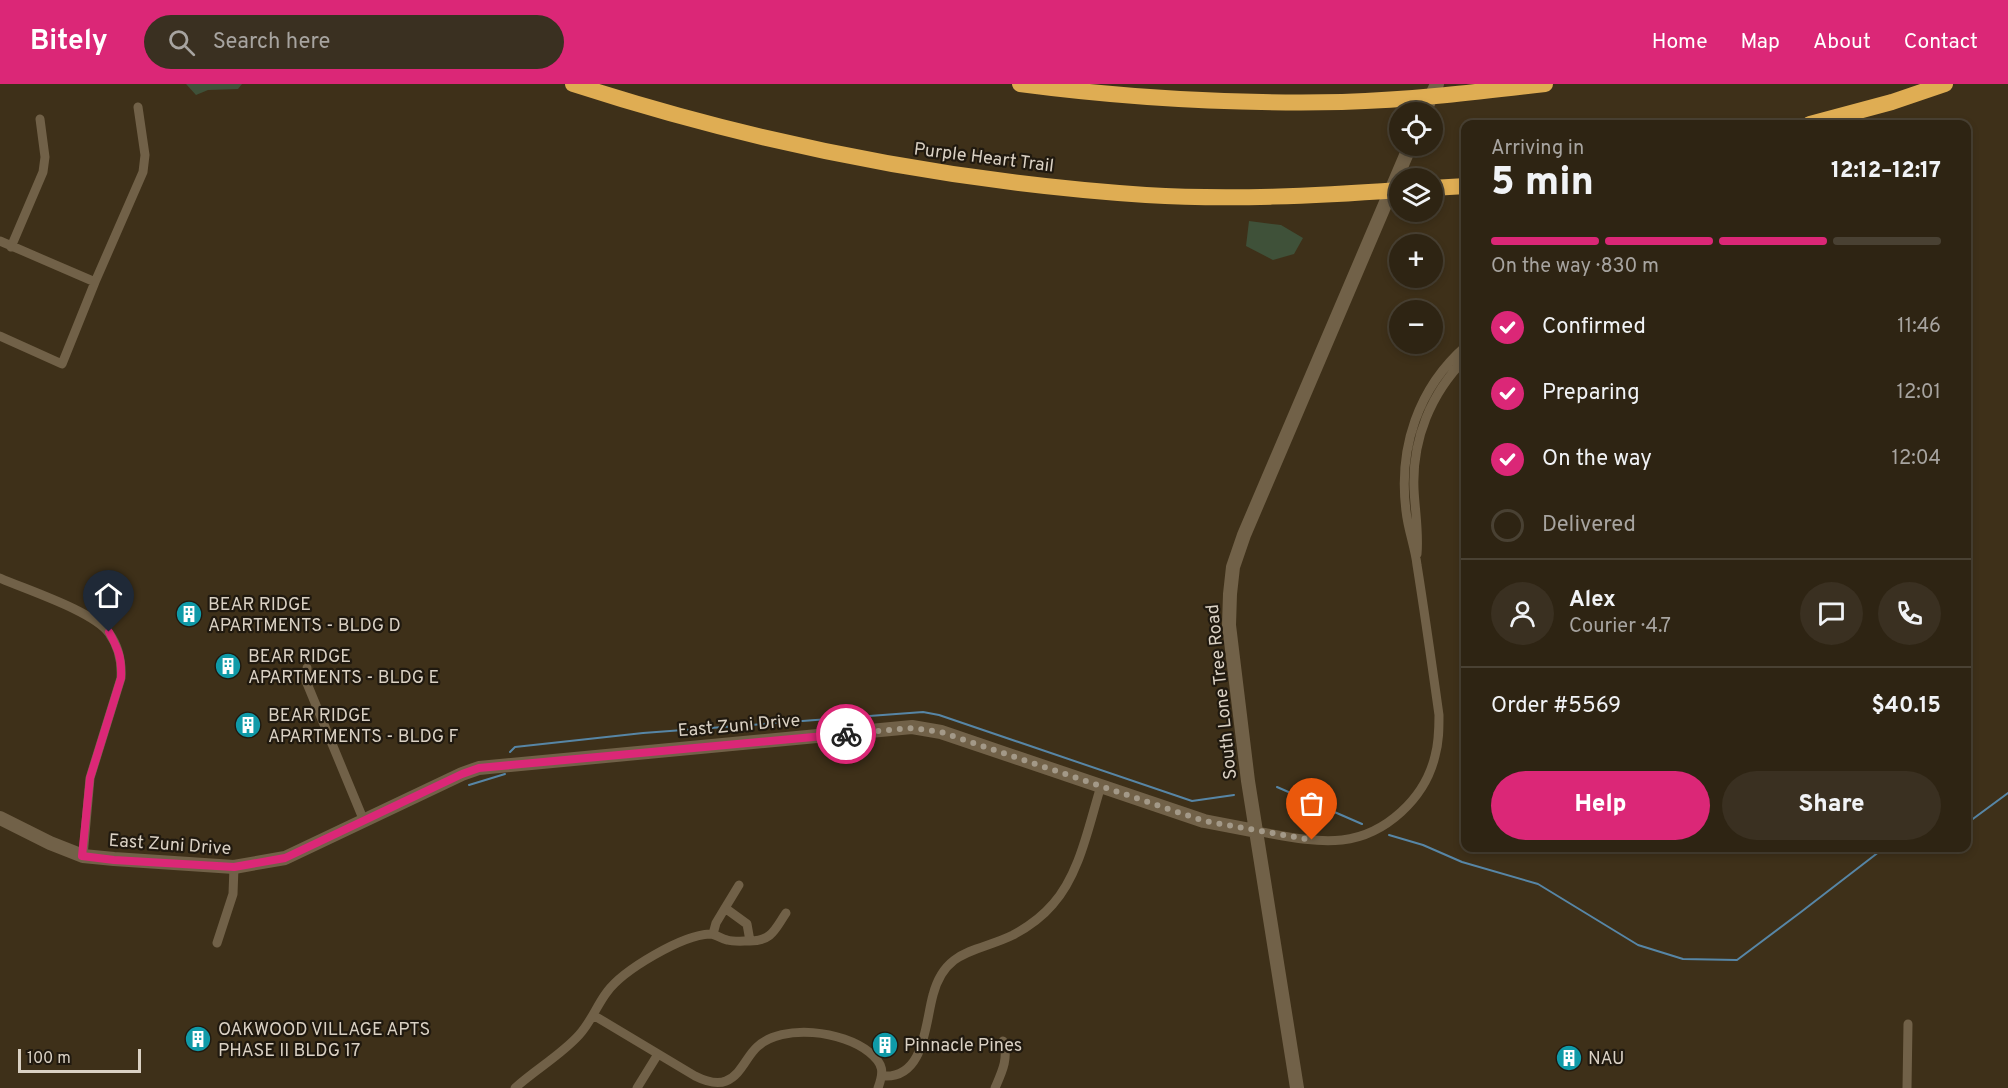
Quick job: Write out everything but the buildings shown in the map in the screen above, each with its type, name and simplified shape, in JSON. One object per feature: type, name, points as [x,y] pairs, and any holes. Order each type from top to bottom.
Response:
[{"type":"highway","name":"Purple Heart Trail","points":[[573,84],[673,114],[812,148],[927,171],[1146,195],[1258,197],[1389,191]]},
{"type":"highway","points":[[1020,84],[1140,96],[1308,102],[1405,99],[1545,84]]},
{"type":"highway","points":[[1825,120],[1892,102],[1945,84]]},
{"type":"highway","points":[[1443,187],[1461,186]]},
{"type":"street","points":[[1429,102],[1437,84]]},
{"type":"street","points":[[0,336],[62,364],[143,172],[145,155],[138,106]]},
{"type":"street","points":[[11,247],[43,172],[45,158],[40,119]]},
{"type":"street","name":"South Lone Tree Road","points":[[1297,1088],[1248,781],[1229,625],[1233,567],[1292,419],[1406,156]]},
{"type":"street","points":[[0,241],[95,282]]},
{"type":"street","name":"East Zuni Drive","points":[[0,818],[82,856],[234,867],[285,858],[479,768],[912,728],[941,732],[1204,821],[1312,840],[1343,840],[1363,835],[1386,825],[1405,809],[1419,792],[1429,774],[1439,739],[1439,715],[1404,493],[1408,443],[1418,411],[1429,388],[1449,361],[1461,350]]},
{"type":"street","name":"East Zuni Drive","points":[[1416,559],[1419,536],[1414,486],[1418,446],[1426,417],[1438,391],[1461,363]]},
{"type":"street","points":[[0,578],[88,615],[109,632],[119,650],[122,662],[121,678],[90,778],[82,856]]},
{"type":"street","points":[[307,668],[306,681],[364,821]]},
{"type":"street","points":[[883,1076],[899,1073],[914,1061],[919,1053],[936,984],[947,968],[966,952],[996,942],[1028,926],[1063,893],[1075,868],[1101,786]]},
{"type":"street","points":[[217,943],[233,894],[234,867]]},
{"type":"street","points":[[713,934],[716,923],[740,885]]},
{"type":"street","points":[[725,908],[747,924],[750,941]]},
{"type":"street","points":[[516,1088],[581,1033],[608,991],[624,975],[667,948],[713,934],[726,940],[760,941],[768,938],[786,913]]},
{"type":"street","points":[[593,1015],[695,1076],[716,1085],[734,1076],[764,1042],[782,1035],[806,1032],[831,1035],[863,1048],[880,1064],[883,1076],[878,1088]]},
{"type":"street","points":[[1906,1088],[1908,1024]]},
{"type":"street","points":[[995,1088],[1005,1062],[1004,1041]]},
{"type":"street","points":[[637,1088],[658,1054]]},
{"type":"green space","points":[[186,84],[242,84],[238,89],[208,90],[196,95]]},
{"type":"green space","points":[[1249,221],[1281,225],[1303,238],[1294,254],[1273,260],[1246,246]]},
{"type":"waterway","points":[[510,752],[515,747],[643,733],[923,712],[939,715],[1192,801],[1234,795]]},
{"type":"waterway","points":[[469,785],[505,774]]},
{"type":"waterway","points":[[1277,787],[1362,824]]},
{"type":"waterway","points":[[1971,820],[2008,793]]},
{"type":"waterway","points":[[1389,835],[1423,845],[1462,862],[1538,884],[1638,945],[1683,959],[1737,960],[1879,852]]},
{"type":"way so far","points":[[846,734],[912,728],[941,732],[1204,821],[1312,840]]},
{"type":"place","name":"BEAR RIDGE APARTMENTS - BLDG D","points":[[189,614]]},
{"type":"place","name":"BEAR RIDGE APARTMENTS - BLDG E","points":[[228,666]]},
{"type":"place","name":"BEAR RIDGE APARTMENTS - BLDG F","points":[[248,725]]},
{"type":"place","name":"OAKWOOD VILLAGE APTS PHASE II BLDG 17","points":[[198,1039]]},
{"type":"place","name":"Pinnacle Pines","points":[[885,1045]]},
{"type":"place","name":"NAU","points":[[1569,1058]]},
{"type":"route","points":[[109,632],[119,650],[122,662],[121,678],[90,778],[82,856],[234,867],[285,858],[479,768],[846,734]]}]
